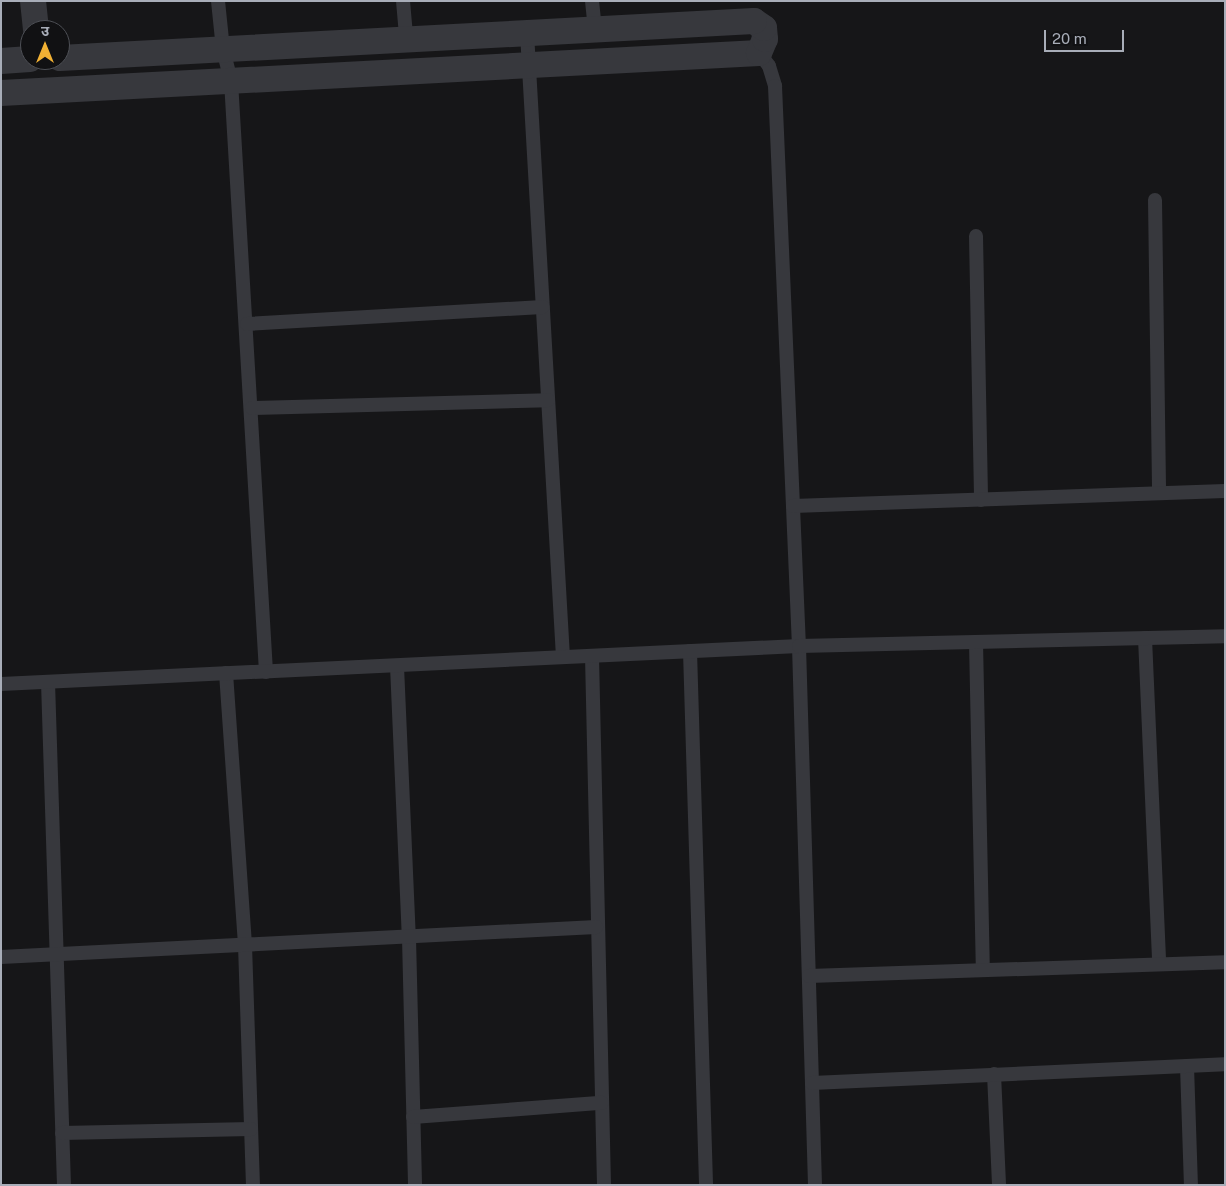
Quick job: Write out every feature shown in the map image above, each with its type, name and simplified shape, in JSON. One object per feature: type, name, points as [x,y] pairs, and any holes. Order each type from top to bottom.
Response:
[{"type":"street","points":[[33,1],[35,20]]},
{"type":"street","points":[[1,93],[759,53],[765,39],[764,28],[754,20],[70,57]]},
{"type":"street","points":[[1,61],[20,60]]},
{"type":"lane","points":[[218,1],[223,49],[231,81],[252,408],[266,672]]},
{"type":"lane","points":[[403,1],[406,39]]},
{"type":"lane","points":[[592,1],[595,29]]},
{"type":"lane","points":[[527,32],[563,657]]},
{"type":"lane","points":[[759,53],[769,66],[775,86],[799,646],[815,1185]]},
{"type":"lane","points":[[1155,200],[1159,493]]},
{"type":"lane","points":[[976,236],[981,500]]},
{"type":"lane","points":[[247,324],[543,307]]},
{"type":"lane","points":[[252,408],[548,400]]},
{"type":"lane","points":[[793,506],[1225,491]]},
{"type":"lane","points":[[1,684],[799,646],[1225,636]]},
{"type":"lane","points":[[1145,638],[1159,964]]},
{"type":"lane","points":[[976,642],[983,970]]},
{"type":"lane","points":[[690,651],[706,1185]]},
{"type":"lane","points":[[592,656],[596,927],[604,1185]]},
{"type":"lane","points":[[396,666],[409,938],[415,1185]]},
{"type":"lane","points":[[226,673],[244,945],[253,1185]]},
{"type":"lane","points":[[48,682],[55,954],[64,1185]]},
{"type":"lane","points":[[1,957],[409,938],[596,927]]},
{"type":"lane","points":[[809,976],[1225,962]]},
{"type":"lane","points":[[812,1083],[1225,1064]]},
{"type":"lane","points":[[1187,1066],[1191,1185]]},
{"type":"lane","points":[[994,1074],[999,1185]]},
{"type":"lane","points":[[413,1117],[601,1103]]},
{"type":"lane","points":[[62,1133],[251,1129]]}]
